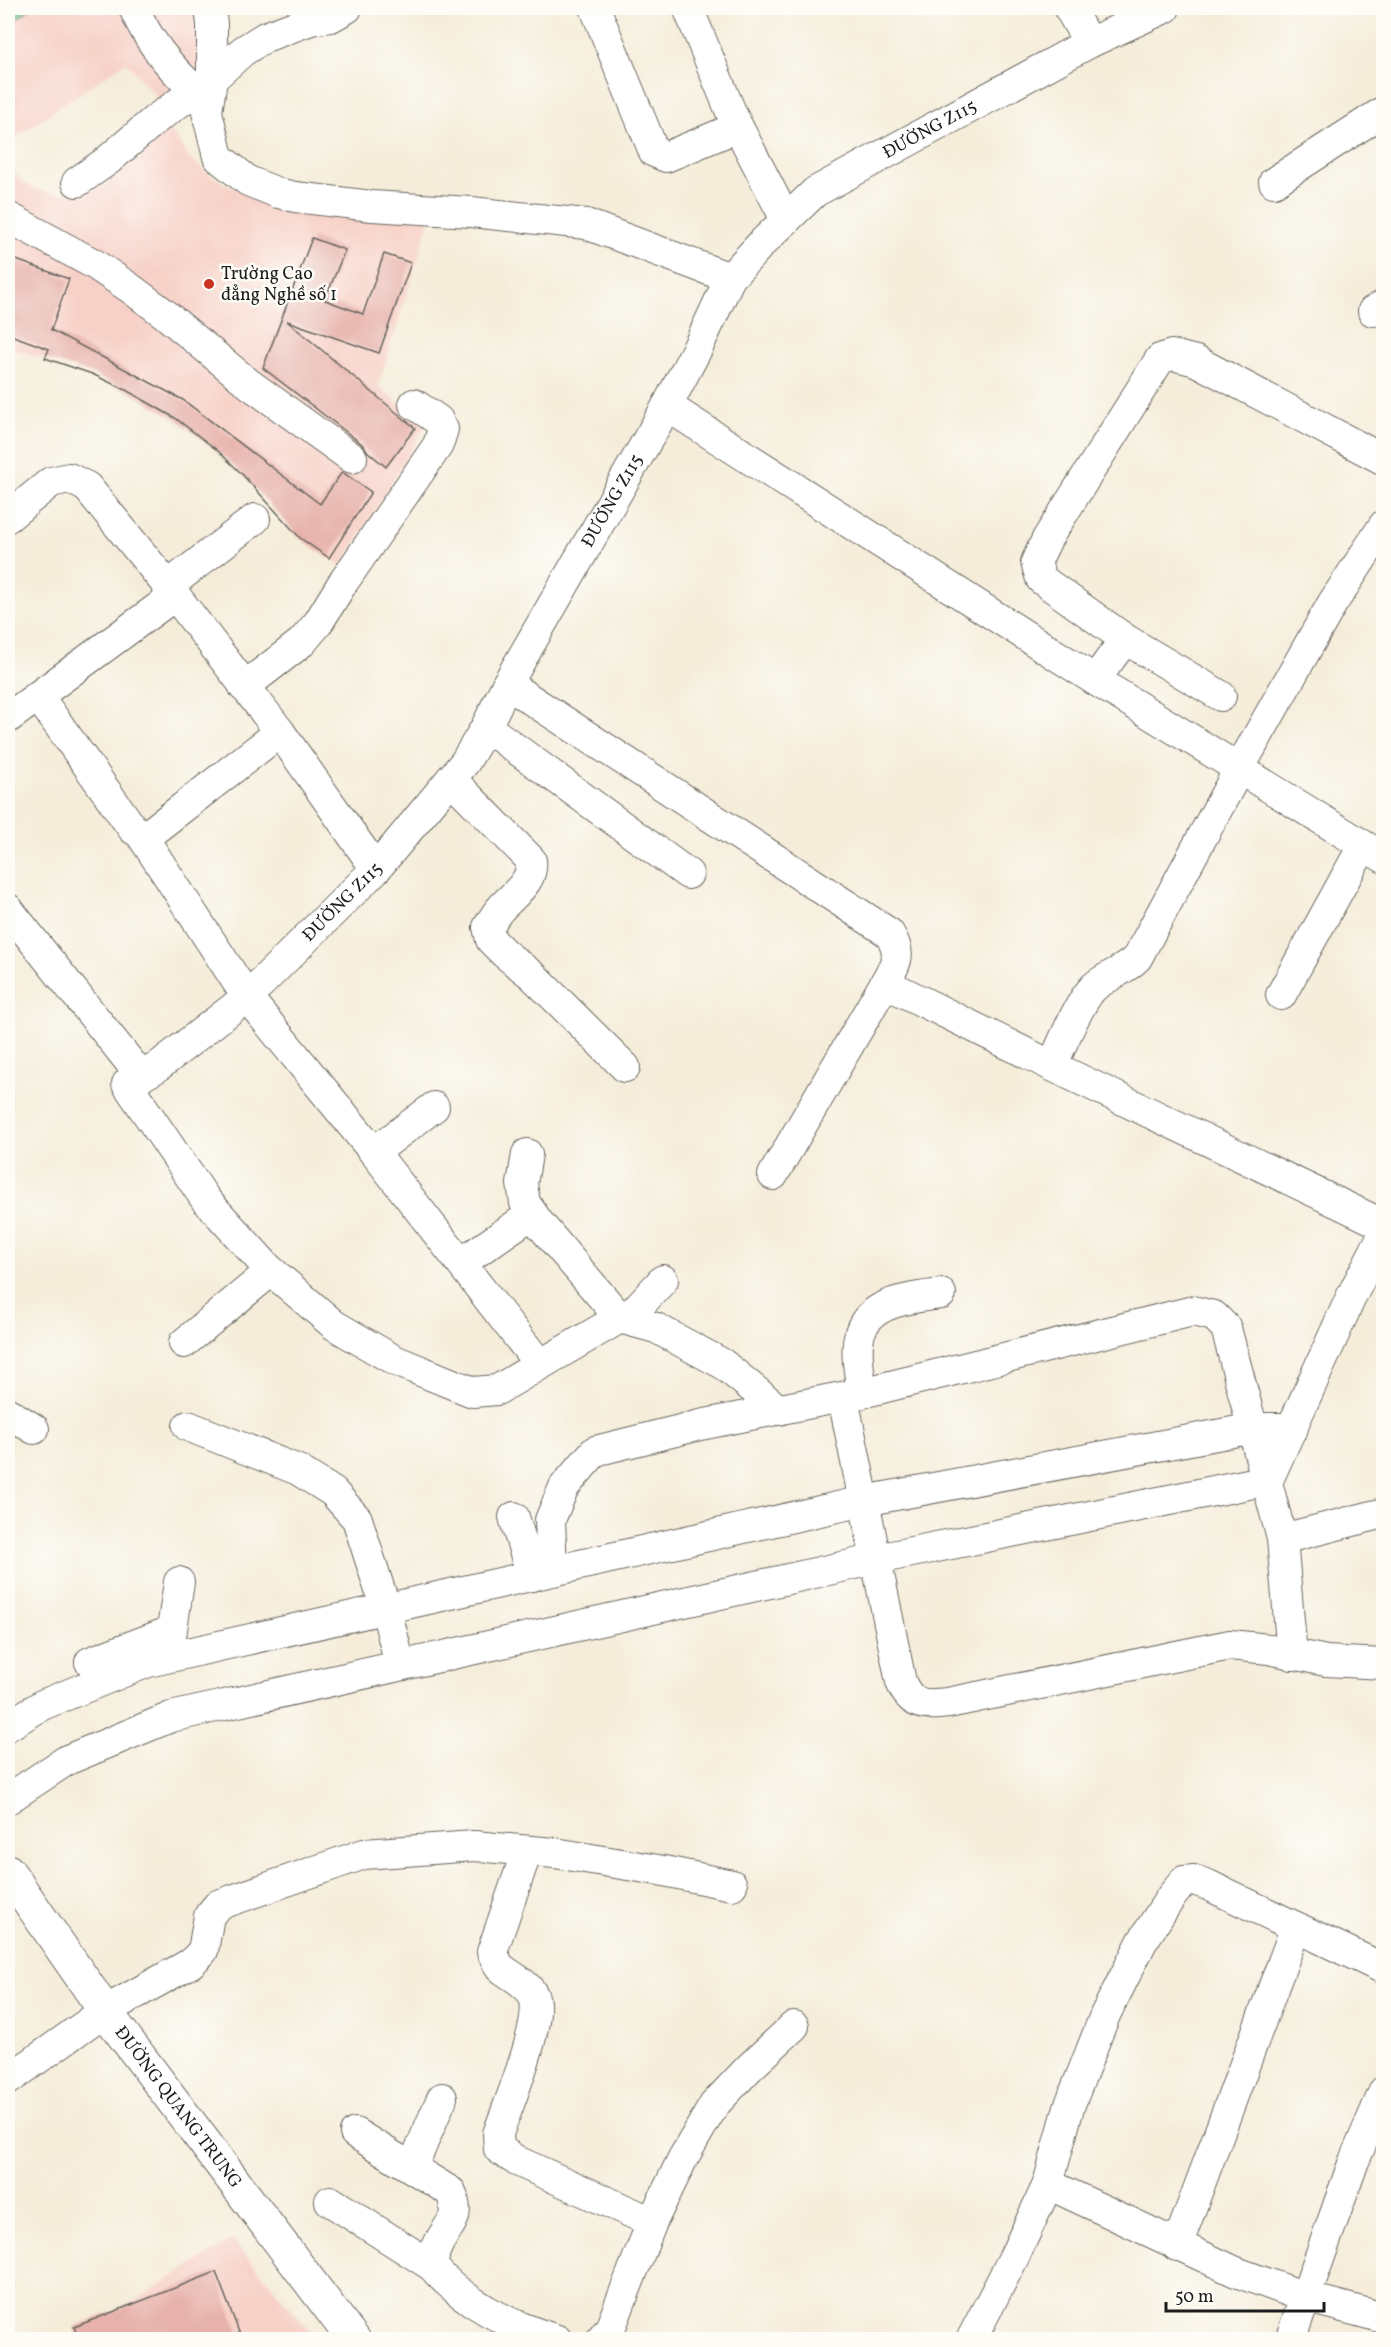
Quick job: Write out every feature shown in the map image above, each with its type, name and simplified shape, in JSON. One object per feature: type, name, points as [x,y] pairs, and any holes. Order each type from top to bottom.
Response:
[{"type":"main road","name":"ĐƯỜNG QUANG TRUNG","points":[[8,1870],[105,2011],[354,2340]]},
{"type":"street","points":[[134,8],[151,41],[164,59],[203,84]]},
{"type":"street","points":[[210,8],[212,24],[203,84],[207,112],[218,157],[248,181],[262,188],[294,196],[372,206],[471,212],[586,224],[730,278]]},
{"type":"street","points":[[77,182],[107,161],[156,118],[243,51],[265,37],[311,20],[331,17],[347,8]]},
{"type":"street","points":[[595,8],[654,152],[666,157],[728,131],[733,124],[733,117]]},
{"type":"street","points":[[688,8],[733,117],[786,220]]},
{"type":"street","points":[[1069,8],[1089,43]]},
{"type":"street","name":"ĐƯỜNG Z115","points":[[134,1080],[156,1068],[247,997],[376,869],[465,762],[486,727],[507,684],[667,406],[730,278],[815,192],[867,166],[1089,43],[1165,8]]},
{"type":"street","points":[[1274,182],[1383,111]]},
{"type":"street","points":[[8,217],[94,264],[130,288],[248,383],[352,458]]},
{"type":"street","points":[[1221,696],[1125,639],[1041,579],[1036,562],[1047,538],[1160,359],[1172,355],[1196,361],[1383,460]]},
{"type":"street","points":[[244,687],[302,642],[318,623],[342,584],[438,445],[443,429],[438,420],[414,404]]},
{"type":"street","points":[[667,406],[1095,680],[1373,852],[1281,995]]},
{"type":"street","points":[[8,517],[51,482],[69,478],[87,487],[280,732],[376,869]]},
{"type":"street","points":[[8,718],[171,591],[255,519]]},
{"type":"street","points":[[1052,1066],[1084,1002],[1095,986],[1127,968],[1137,958],[1239,769],[1332,604],[1383,525]]},
{"type":"street","points":[[1095,680],[1125,639]]},
{"type":"street","points":[[507,684],[889,933],[896,944],[898,960],[773,1175]]},
{"type":"street","points":[[38,696],[133,828],[140,834],[247,997],[374,1152],[540,1365]]},
{"type":"street","points":[[486,727],[688,874]]},
{"type":"street","points":[[140,834],[150,833],[280,732]]},
{"type":"street","points":[[451,779],[531,860],[533,870],[527,881],[500,909],[488,927],[491,940],[532,976],[625,1067]]},
{"type":"street","points":[[8,909],[18,945],[134,1080],[206,1200],[271,1271],[334,1325],[394,1360],[473,1392],[497,1390],[624,1319],[663,1280]]},
{"type":"street","points":[[885,983],[1383,1226]]},
{"type":"street","points":[[374,1152],[434,1107]]},
{"type":"street","points":[[527,1154],[522,1184],[525,1203],[532,1214],[624,1319],[657,1328],[723,1364],[779,1410]]},
{"type":"street","points":[[461,1263],[532,1214]]},
{"type":"street","points":[[1268,1480],[1352,1295],[1383,1233]]},
{"type":"street","points":[[184,1343],[271,1271]]},
{"type":"street","points":[[941,1294],[904,1299],[884,1306],[869,1318],[859,1335],[852,1395],[864,1501],[901,1682],[913,1701],[931,1706],[948,1703],[1230,1645],[1260,1648],[1326,1661],[1383,1664]]},
{"type":"street","points":[[542,1574],[550,1520],[564,1487],[595,1451],[700,1425],[852,1395],[1193,1311],[1214,1316],[1226,1328],[1282,1539],[1292,1655]]},
{"type":"street","points":[[8,1413],[34,1429]]},
{"type":"street","points":[[188,1426],[298,1470],[333,1492],[357,1519],[386,1609],[400,1665]]},
{"type":"street","points":[[90,1662],[169,1644],[386,1609],[864,1501],[1254,1428],[1293,1428]]},
{"type":"street","points":[[8,1799],[67,1760],[171,1717],[877,1559],[1268,1480]]},
{"type":"street","points":[[1282,1539],[1383,1513]]},
{"type":"street","points":[[514,1517],[542,1574]]},
{"type":"street","points":[[8,1726],[42,1705],[148,1662],[169,1644],[179,1582]]},
{"type":"street","points":[[8,2080],[105,2011],[191,1963],[202,1951],[209,1916],[218,1905],[364,1854],[474,1846],[527,1851],[664,1871],[732,1885]]},
{"type":"street","points":[[527,1851],[492,1952],[499,1966],[516,1978],[533,1995],[536,2015],[528,2048],[498,2134],[499,2149],[517,2161],[652,2223]]},
{"type":"street","points":[[971,2340],[1015,2255],[1048,2184],[1069,2107],[1105,2015],[1142,1942],[1184,1881],[1194,1880],[1208,1885],[1383,1969]]},
{"type":"street","points":[[1177,2246],[1296,1927]]},
{"type":"street","points":[[601,2340],[610,2328],[652,2223],[683,2158],[714,2105],[794,2026]]},
{"type":"street","points":[[1290,2340],[1354,2161],[1383,2091]]},
{"type":"street","points":[[412,2168],[442,2098]]},
{"type":"street","points":[[355,2133],[451,2192],[456,2207],[450,2227],[437,2246],[432,2266]]},
{"type":"street","points":[[1048,2184],[1236,2272],[1305,2297],[1383,2318]]},
{"type":"street","points":[[330,2201],[432,2266],[448,2284],[472,2302],[528,2331],[557,2340]]},
{"type":"shaded area","points":[[8,8],[199,8],[206,61],[162,103],[126,62],[8,142]]},
{"type":"shaded area","name":"Trường Cao đẳng Nghề số 1","points":[[167,125],[189,158],[221,182],[243,192],[430,220],[378,386],[426,425],[342,566],[303,540],[241,473],[175,418],[92,374],[8,347],[8,165],[22,182],[36,189],[52,193],[82,193],[107,184]]},
{"type":"shaded area","points":[[233,2240],[317,2339],[79,2339],[74,2327],[121,2309]]},
{"type":"green space","points":[[8,8],[31,8],[8,25]]},
{"type":"building","points":[[312,238],[345,250],[325,300],[363,314],[384,254],[411,263],[379,353],[287,321],[415,428],[386,467],[362,444],[263,368]]},
{"type":"building","points":[[8,257],[69,279],[51,330],[183,400],[320,504],[342,472],[371,492],[329,558],[300,538],[241,473],[217,450],[175,418],[92,374],[45,358],[49,349],[8,334]]},
{"type":"building","points":[[216,2272],[242,2340],[79,2340],[74,2327]]},
{"type":"place","name":"Trường Cao đẳng Nghề số 1","points":[[209,284]]}]
